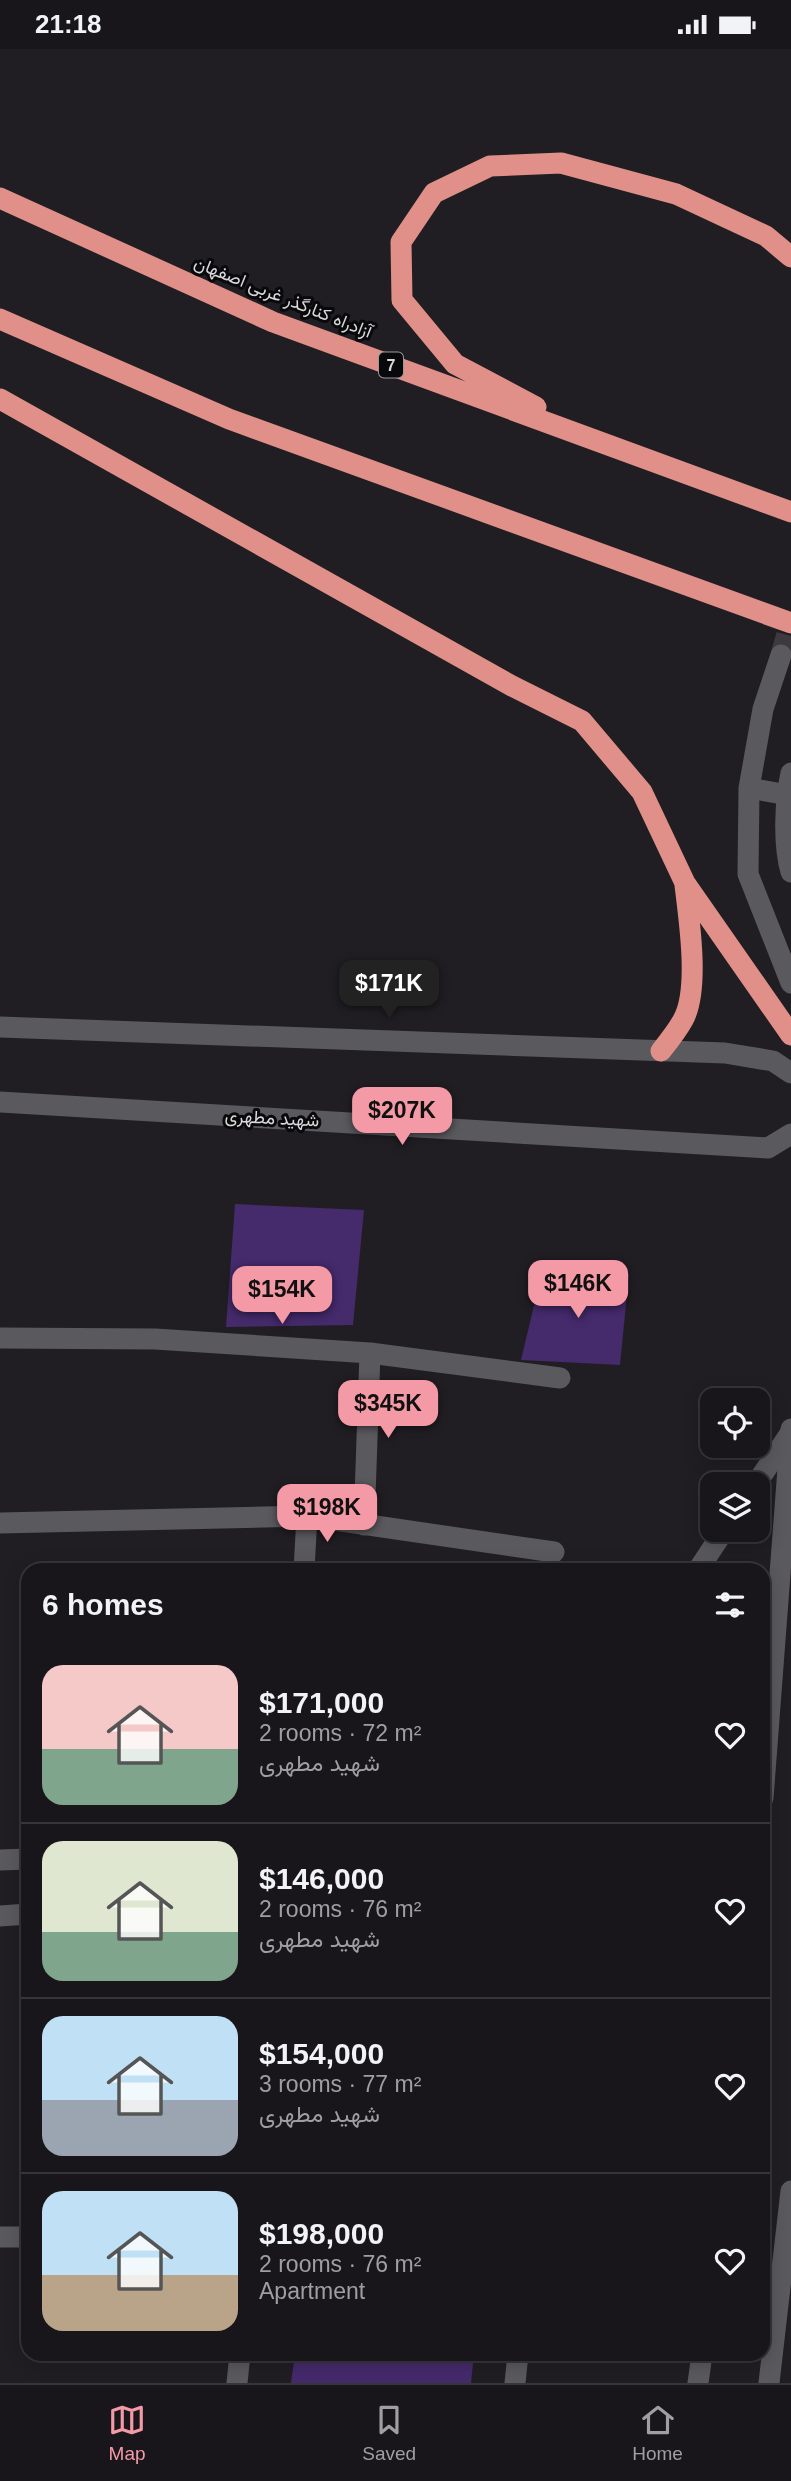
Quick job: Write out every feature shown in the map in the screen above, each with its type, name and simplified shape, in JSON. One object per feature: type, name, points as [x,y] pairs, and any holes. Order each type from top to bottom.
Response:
[{"type":"highway","points":[[606,444],[455,364],[402,300],[401,242],[434,193],[490,166],[561,163],[676,194],[766,236],[791,257]]},
{"type":"highway","name":"آزادراه کنارگذر غربی اصفهان","points":[[0,198],[273,322],[791,512]]},
{"type":"highway","points":[[0,319],[229,419],[791,622]]},
{"type":"highway","points":[[0,400],[512,686],[582,721],[642,792],[685,883],[791,1035]]},
{"type":"highway","points":[[662,1051],[685,1018],[690,994],[692,945],[685,883]]},
{"type":"main road","points":[[781,655],[763,709],[749,788],[748,874],[791,983]]},
{"type":"main road","points":[[791,773],[787,858],[791,871]]},
{"type":"main road","points":[[749,788],[788,795]]},
{"type":"main road","points":[[0,1027],[725,1053],[773,1061],[791,1073]]},
{"type":"main road","name":"شهید مطهری","points":[[0,1102],[768,1148],[791,1134]]},
{"type":"main road","points":[[0,1338],[155,1339],[370,1353],[560,1378]]},
{"type":"main road","points":[[364,1525],[370,1353]]},
{"type":"main road","points":[[764,1472],[791,1430]]},
{"type":"main road","points":[[770,1706],[791,1430]]},
{"type":"main road","points":[[304,1563],[307,1517]]},
{"type":"main road","points":[[0,1523],[307,1517],[554,1552]]},
{"type":"main road","points":[[703,1563],[716,1542]]},
{"type":"main road","points":[[0,1860],[21,1859]]},
{"type":"main road","points":[[0,1916],[21,1915]]},
{"type":"main road","points":[[769,2383],[791,2191]]},
{"type":"main road","points":[[0,2238],[21,2237]]},
{"type":"main road","points":[[237,2383],[239,2361]]},
{"type":"main road","points":[[515,2383],[517,2361]]},
{"type":"main road","points":[[698,2383],[701,2361]]},
{"type":"building","points":[[235,1204],[364,1210],[353,1325],[226,1327]]},
{"type":"building","points":[[629,1274],[620,1365],[521,1360],[541,1276]]},
{"type":"building","points":[[294,2361],[473,2361],[471,2383],[291,2383]]},
{"type":"tunnel","points":[[781,655],[791,620]]}]
